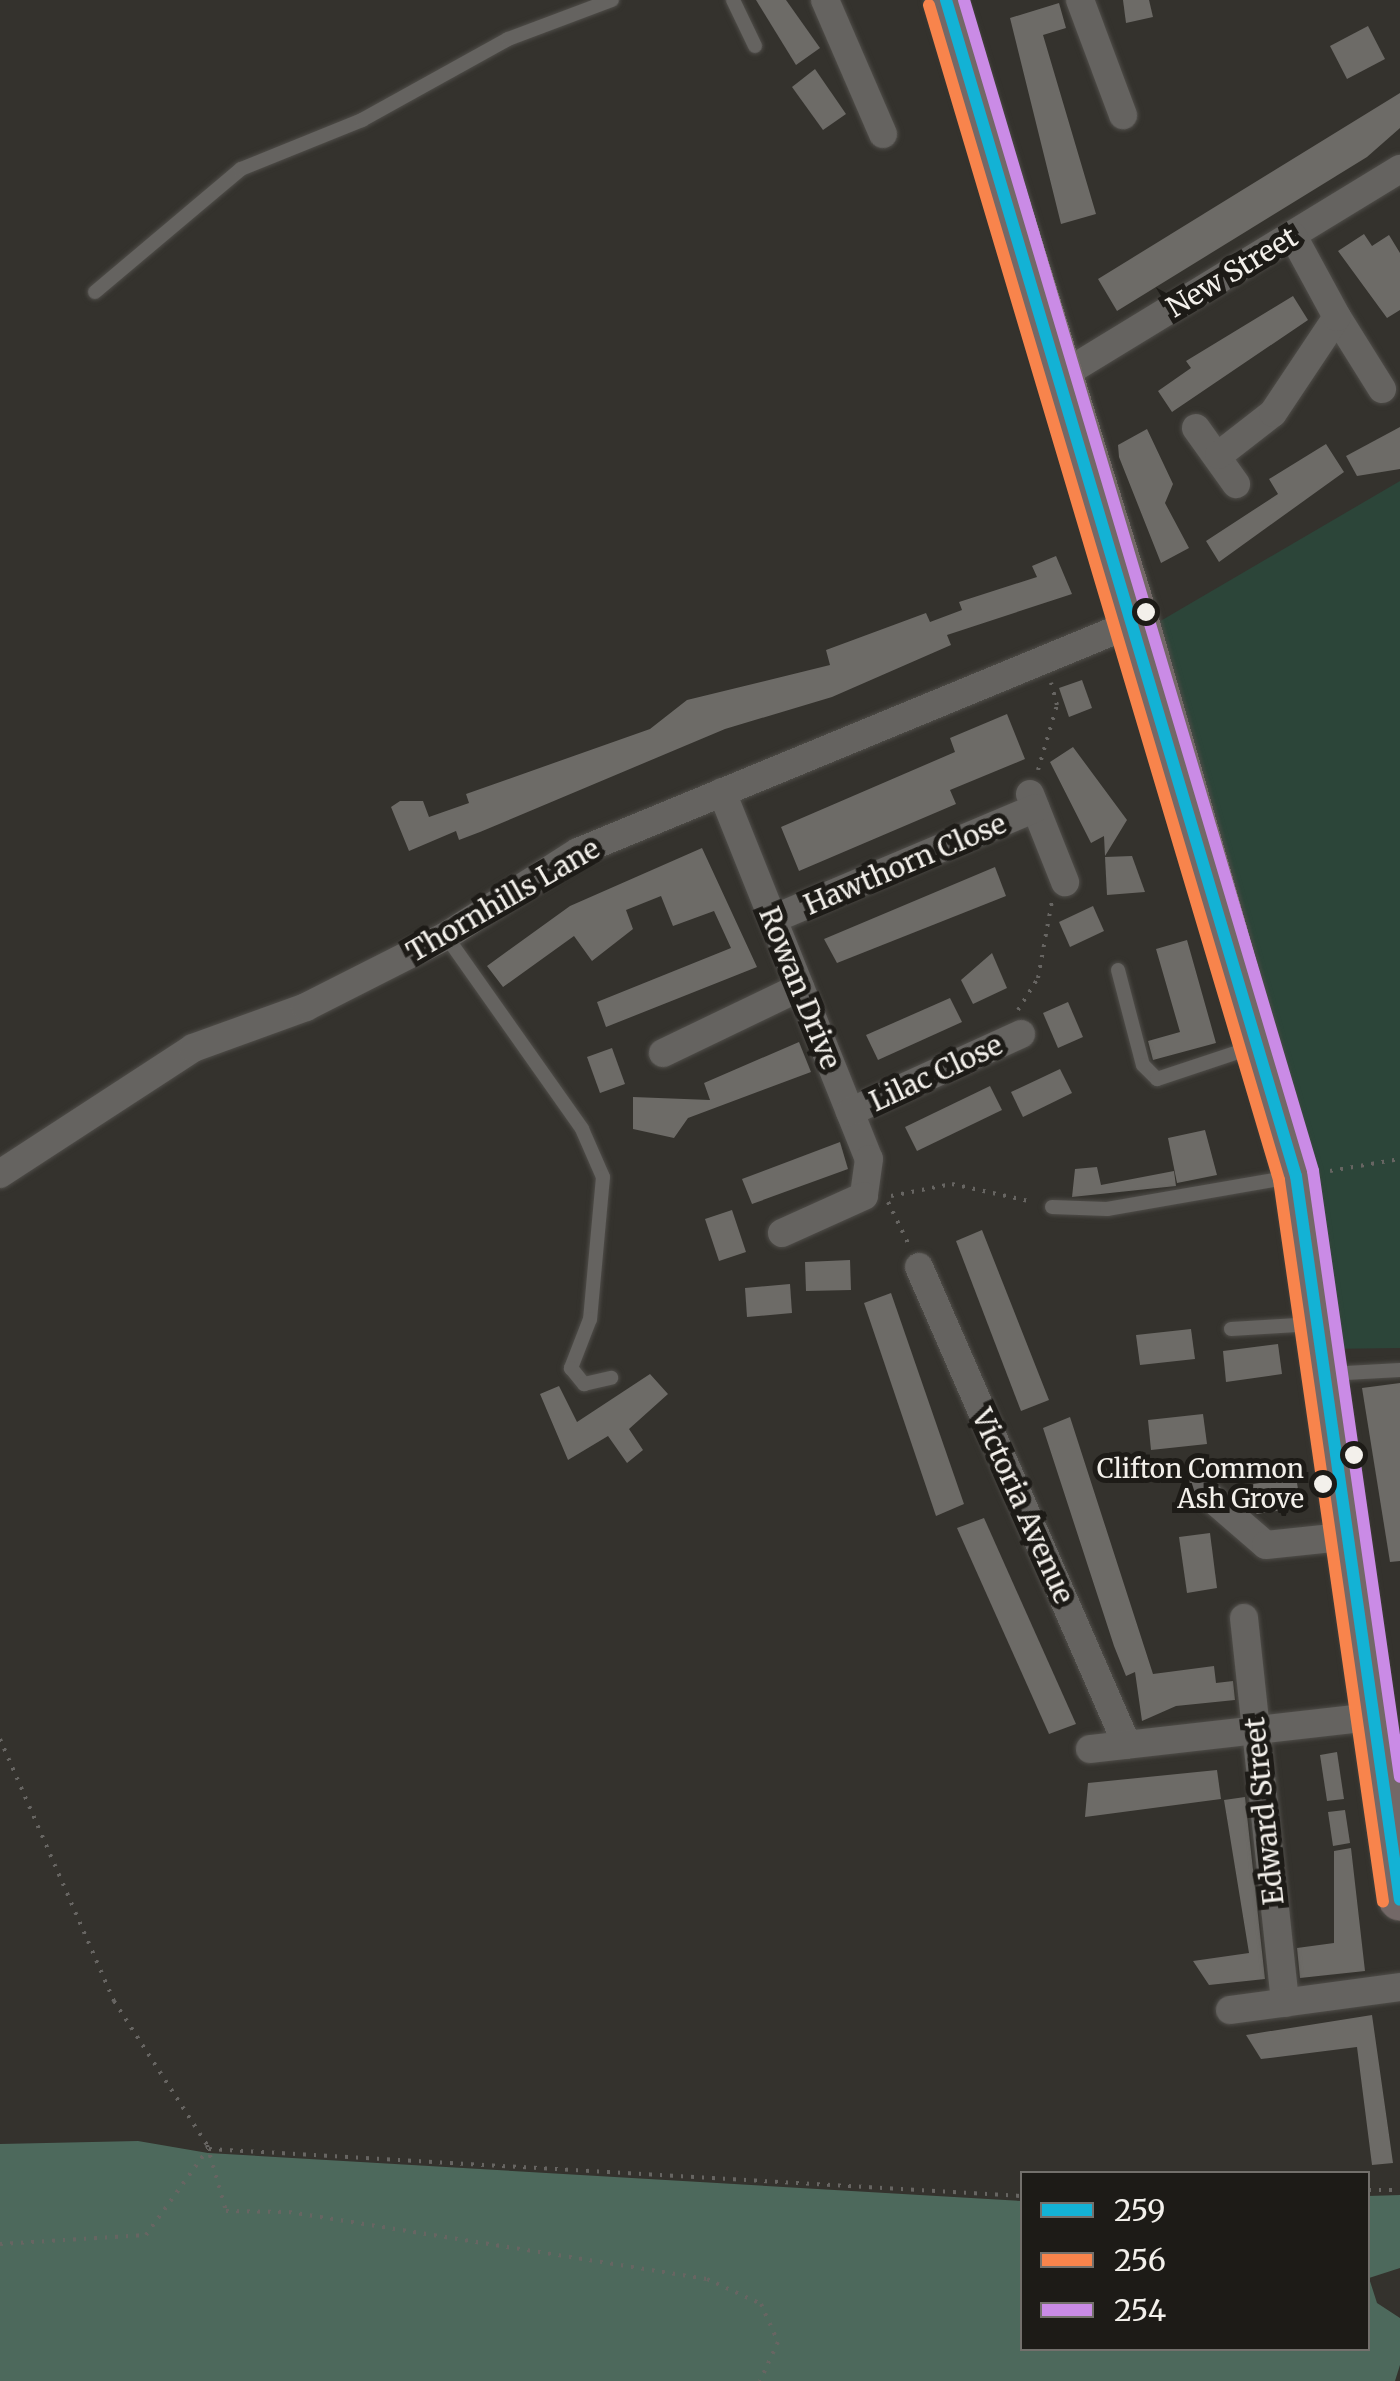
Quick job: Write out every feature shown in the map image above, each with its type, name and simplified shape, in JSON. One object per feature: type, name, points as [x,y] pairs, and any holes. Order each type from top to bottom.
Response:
[{"type":"main road","points":[[946,0],[1138,621],[1296,1176],[1395,1806],[1400,1900]]},
{"type":"street","points":[[826,0],[883,134]]},
{"type":"street","points":[[1080,0],[1123,115]]},
{"type":"street","name":"New Street","points":[[1064,374],[1400,169]]},
{"type":"street","points":[[1293,236],[1382,389]]},
{"type":"street","points":[[1220,455],[1273,413],[1337,317]]},
{"type":"street","points":[[1196,428],[1220,455],[1236,484]]},
{"type":"street","name":"Thornhills Lane","points":[[0,1174],[193,1048],[306,1007],[446,936],[578,852],[1138,621]]},
{"type":"street","name":"Rowan Drive","points":[[722,792],[850,1112],[871,1185],[782,1232]]},
{"type":"street","name":"Hawthorn Close","points":[[773,919],[1033,801],[1066,882]]},
{"type":"street","points":[[663,1053],[800,987]]},
{"type":"street","name":"Lilac Close","points":[[850,1112],[1021,1034]]},
{"type":"street","name":"Victoria Avenue","points":[[919,1266],[1127,1745]]},
{"type":"street","points":[[1202,1490],[1266,1544],[1352,1536]]},
{"type":"street","name":"Edward Street","points":[[1244,1618],[1284,2003]]},
{"type":"street","points":[[1090,1749],[1378,1716]]},
{"type":"street","points":[[1230,2010],[1400,1987]]},
{"type":"lane","points":[[95,292],[241,169],[362,120],[508,39],[612,0]]},
{"type":"lane","points":[[734,0],[755,46]]},
{"type":"lane","points":[[446,936],[582,1129],[603,1177],[590,1319],[571,1368],[584,1384],[611,1378]]},
{"type":"lane","points":[[1118,970],[1143,1065],[1157,1078],[1259,1046]]},
{"type":"lane","points":[[1052,1207],[1107,1209],[1296,1176]]},
{"type":"lane","points":[[1231,1328],[1320,1324]]},
{"type":"lane","points":[[1327,1374],[1400,1370]]},
{"type":"path","points":[[1033,801],[1057,705],[1043,660]]},
{"type":"path","points":[[1021,1034],[1016,1012],[1038,978],[1054,892],[1066,882]]},
{"type":"path","points":[[1296,1176],[1400,1160]]},
{"type":"path","points":[[919,1266],[886,1197],[952,1184],[1052,1207]]},
{"type":"path","points":[[0,1739],[114,2000],[208,2149],[226,2211],[289,2212],[706,2279],[761,2304],[778,2342],[760,2381]]},
{"type":"path","points":[[208,2149],[1020,2196]]},
{"type":"path","points":[[0,2244],[146,2235],[208,2149]]},
{"type":"path","points":[[1370,2190],[1400,2190]]},
{"type":"green space","points":[[1400,481],[1400,1348],[1324,1349],[1157,623]]},
{"type":"green space","points":[[138,2141],[208,2153],[1020,2201],[1020,2351],[1370,2351],[1370,2281],[1377,2303],[1400,2318],[1400,2365],[1395,2381],[0,2381],[0,2144]]},
{"type":"green space","points":[[1400,2195],[1400,2268],[1370,2278],[1370,2196]]},
{"type":"building","points":[[756,0],[786,0],[820,48],[796,65]]},
{"type":"building","points":[[1123,0],[1149,0],[1153,17],[1126,23]]},
{"type":"building","points":[[1059,3],[1066,28],[1043,35],[1096,214],[1061,224],[1010,18]]},
{"type":"building","points":[[1368,26],[1385,59],[1347,79],[1330,46]]},
{"type":"building","points":[[815,69],[846,114],[823,130],[792,87]]},
{"type":"building","points":[[1400,93],[1400,128],[1367,157],[1117,311],[1098,279]]},
{"type":"building","points":[[1364,234],[1372,246],[1389,235],[1400,253],[1400,310],[1387,318],[1338,251]]},
{"type":"building","points":[[1293,296],[1308,320],[1172,412],[1158,391],[1191,368],[1186,361]]},
{"type":"building","points":[[1400,427],[1400,469],[1357,476],[1346,456]]},
{"type":"building","points":[[1147,429],[1173,484],[1165,503],[1189,548],[1161,563],[1119,457],[1118,445]]},
{"type":"building","points":[[1326,444],[1344,472],[1219,562],[1206,541],[1278,494],[1269,479]]},
{"type":"building","points":[[1056,556],[1072,594],[947,635],[951,645],[832,697],[725,729],[459,840],[456,831],[409,851],[391,807],[400,801],[423,801],[429,817],[469,803],[466,794],[650,729],[687,700],[830,665],[826,650],[926,613],[930,622],[962,610],[959,602],[1037,577],[1032,566]]},
{"type":"building","points":[[1082,680],[1092,708],[1069,717],[1059,688]]},
{"type":"building","points":[[1007,714],[1025,759],[950,790],[956,804],[799,871],[781,827],[955,752],[950,738]]},
{"type":"building","points":[[1073,747],[1127,820],[1105,856],[1104,836],[1091,843],[1050,762]]},
{"type":"building","points":[[702,848],[757,967],[606,1027],[597,1002],[731,948],[714,911],[673,926],[661,896],[626,910],[633,929],[592,961],[574,936],[503,987],[487,966],[570,906]]},
{"type":"building","points":[[1132,856],[1145,892],[1107,895],[1105,857]]},
{"type":"building","points":[[995,867],[1006,896],[837,963],[824,939]]},
{"type":"building","points":[[1093,906],[1104,931],[1070,947],[1059,922]]},
{"type":"building","points":[[1187,940],[1216,1043],[1153,1060],[1148,1041],[1180,1032],[1156,949]]},
{"type":"building","points":[[992,953],[1007,988],[973,1004],[961,980]]},
{"type":"building","points":[[950,998],[962,1022],[878,1060],[866,1035]]},
{"type":"building","points":[[1068,1002],[1083,1037],[1058,1048],[1043,1013]]},
{"type":"building","points":[[799,1042],[811,1072],[688,1118],[674,1138],[633,1129],[633,1097],[710,1100],[704,1083]]},
{"type":"building","points":[[612,1048],[625,1084],[600,1093],[587,1057]]},
{"type":"building","points":[[1060,1069],[1072,1093],[1023,1117],[1011,1092]]},
{"type":"building","points":[[990,1086],[1002,1110],[917,1151],[905,1127]]},
{"type":"building","points":[[1205,1130],[1217,1175],[1177,1183],[1168,1138]]},
{"type":"building","points":[[840,1142],[848,1169],[752,1204],[742,1179]]},
{"type":"building","points":[[1097,1167],[1101,1185],[1174,1171],[1176,1186],[1072,1197],[1075,1169]]},
{"type":"building","points":[[732,1210],[746,1252],[719,1261],[705,1219]]},
{"type":"building","points":[[982,1230],[1049,1400],[1021,1411],[956,1241]]},
{"type":"building","points":[[850,1260],[851,1290],[806,1291],[805,1262]]},
{"type":"building","points":[[790,1284],[792,1313],[747,1317],[745,1288]]},
{"type":"building","points":[[891,1293],[964,1504],[936,1516],[864,1303]]},
{"type":"building","points":[[1191,1329],[1195,1359],[1140,1365],[1136,1335]]},
{"type":"building","points":[[1278,1344],[1282,1374],[1226,1382],[1223,1351]]},
{"type":"building","points":[[650,1374],[668,1394],[629,1429],[643,1450],[627,1463],[608,1436],[568,1460],[540,1394],[559,1386],[577,1422]]},
{"type":"building","points":[[1400,1383],[1400,1561],[1390,1562],[1362,1388]]},
{"type":"building","points":[[1203,1414],[1207,1444],[1151,1450],[1148,1420]]},
{"type":"building","points":[[1070,1417],[1153,1674],[1214,1666],[1216,1683],[1233,1681],[1235,1700],[1176,1706],[1142,1721],[1135,1672],[1126,1676],[1114,1646],[1043,1428]]},
{"type":"building","points":[[1296,1477],[1301,1507],[1257,1514],[1244,1503],[1241,1486]]},
{"type":"building","points":[[984,1518],[1076,1724],[1049,1734],[957,1528]]},
{"type":"building","points":[[1210,1533],[1217,1588],[1187,1593],[1179,1537]]},
{"type":"building","points":[[1337,1752],[1344,1799],[1327,1801],[1320,1755]]},
{"type":"building","points":[[1217,1770],[1221,1799],[1085,1817],[1088,1783]]},
{"type":"building","points":[[1245,1797],[1265,1979],[1209,1985],[1193,1961],[1249,1953],[1224,1800]]},
{"type":"building","points":[[1345,1810],[1350,1843],[1333,1846],[1328,1812]]},
{"type":"building","points":[[1351,1848],[1365,1971],[1300,1978],[1297,1948],[1334,1943],[1334,1851]]},
{"type":"building","points":[[1372,2015],[1393,2163],[1372,2165],[1357,2047],[1261,2059],[1246,2035]]},
{"type":"transit line","name":"259","points":[[946,0],[1296,1176],[1400,1900]]},
{"type":"transit line","name":"254","points":[[964,0],[1313,1171],[1400,1777]]},
{"type":"transit line","name":"256","points":[[929,5],[1279,1180],[1383,1902]]},
{"type":"place","name":"Clifton Common Ash Grove","points":[[1323,1484]]}]
